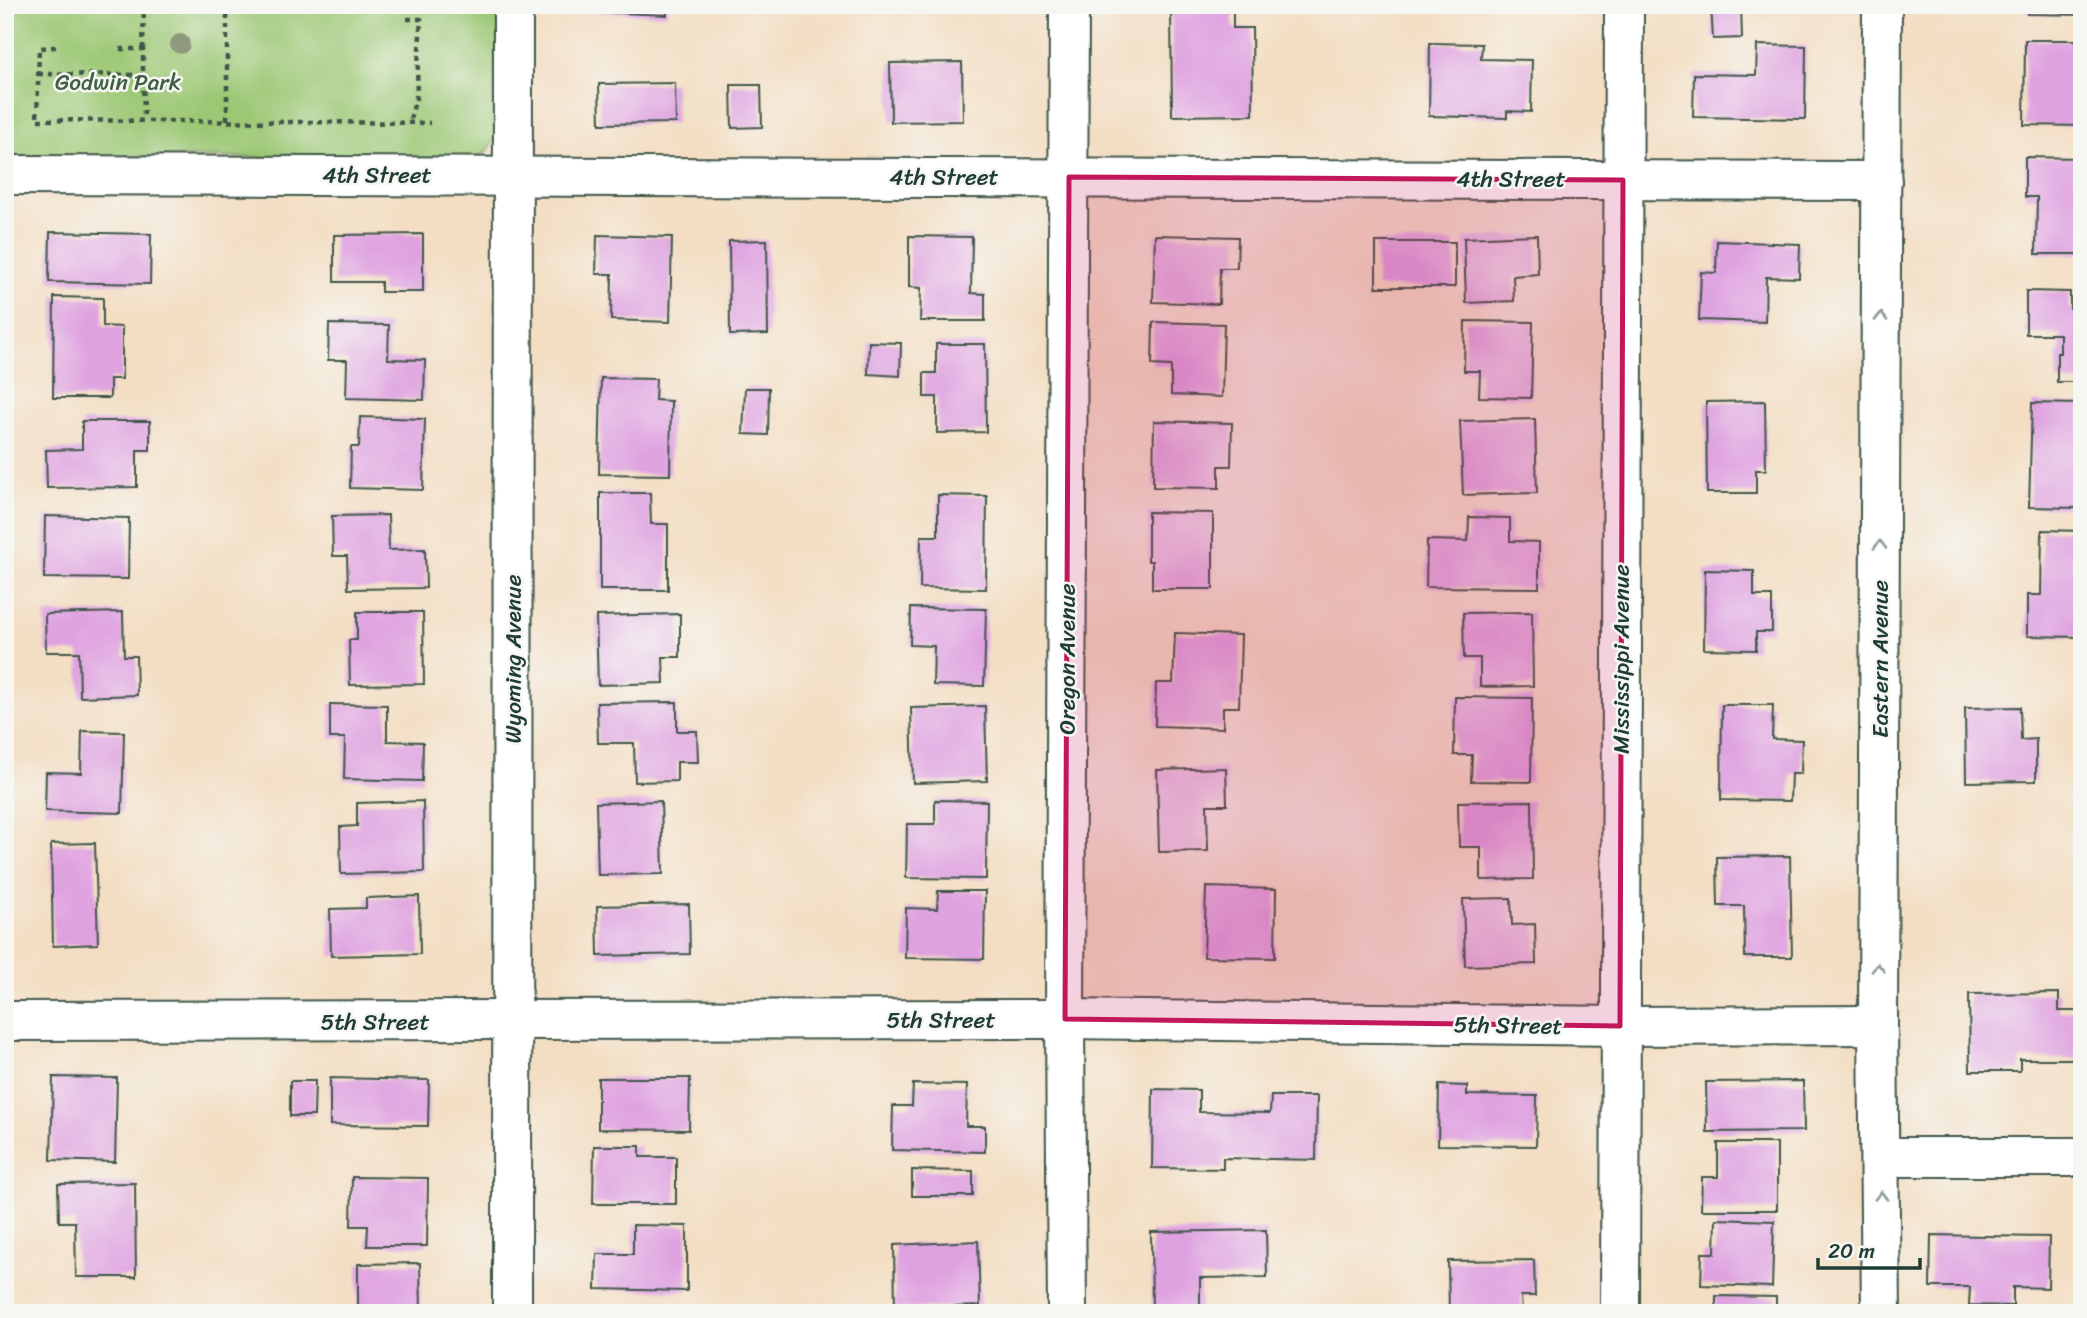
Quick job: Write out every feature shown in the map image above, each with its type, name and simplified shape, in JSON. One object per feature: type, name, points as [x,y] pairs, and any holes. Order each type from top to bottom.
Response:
[{"type":"street","name":"Wyoming Avenue","points":[[512,1313],[513,5]]},
{"type":"street","name":"Oregon Avenue","points":[[1067,1313],[1065,1019],[1069,5]]},
{"type":"street","name":"Mississippi Avenue","points":[[1620,1313],[1623,5]]},
{"type":"street","name":"Eastern Avenue","points":[[1881,1313],[1878,1025],[1882,5]]},
{"type":"street","name":"4th Street","points":[[5,175],[1882,181]]},
{"type":"street","name":"5th Street","points":[[5,1021],[1065,1019],[1620,1026],[1878,1025]]},
{"type":"street","points":[[1881,1157],[2082,1157]]},
{"type":"path","points":[[144,5],[144,120]]},
{"type":"path","points":[[227,5],[227,121]]},
{"type":"path","points":[[407,19],[421,19],[416,98],[409,123]]},
{"type":"path","points":[[56,47],[39,48],[37,120],[430,123]]},
{"type":"path","points":[[120,49],[143,49]]},
{"type":"path","points":[[38,74],[143,75]]},
{"type":"highlighted area","points":[[1069,177],[1623,180],[1620,1026],[1065,1019]]},
{"type":"green space","name":"Godwin Park","points":[[5,5],[499,5],[500,133],[477,159],[5,156]]},
{"type":"building","points":[[598,5],[667,5],[667,15],[598,12]]},
{"type":"building","points":[[1171,5],[1233,5],[1233,28],[1252,28],[1253,115],[1172,116]]},
{"type":"building","points":[[1711,5],[1741,5],[1742,38],[1713,39]]},
{"type":"building","points":[[2027,5],[2082,5],[2082,15],[2027,14]]},
{"type":"building","points":[[2025,40],[2082,40],[2082,126],[2024,125]]},
{"type":"building","points":[[1430,43],[1482,44],[1481,59],[1532,60],[1531,112],[1507,111],[1507,118],[1429,116]]},
{"type":"building","points":[[1757,45],[1806,46],[1805,119],[1693,117],[1694,74],[1756,75]]},
{"type":"building","points":[[962,62],[963,121],[891,122],[890,63]]},
{"type":"building","points":[[675,83],[676,123],[600,124],[599,84]]},
{"type":"building","points":[[731,85],[761,85],[762,127],[732,128]]},
{"type":"building","points":[[2025,157],[2082,158],[2082,254],[2036,254],[2037,197],[2025,197]]},
{"type":"building","points":[[50,232],[151,234],[150,284],[49,282]]},
{"type":"building","points":[[423,234],[423,292],[381,292],[381,282],[334,282],[334,235]]},
{"type":"building","points":[[597,235],[672,237],[670,322],[611,320],[612,274],[596,274]]},
{"type":"building","points":[[1155,235],[1238,237],[1237,268],[1220,268],[1219,304],[1153,302]]},
{"type":"building","points":[[1537,235],[1538,274],[1513,276],[1514,301],[1466,303],[1464,238]]},
{"type":"building","points":[[909,236],[972,237],[971,293],[985,294],[985,321],[920,321],[921,288],[909,287]]},
{"type":"building","points":[[767,240],[768,334],[730,335],[729,241]]},
{"type":"building","points":[[1717,241],[1800,244],[1799,278],[1766,277],[1765,322],[1699,320],[1701,272],[1716,273]]},
{"type":"building","points":[[1376,242],[1455,242],[1455,287],[1376,287]]},
{"type":"building","points":[[2026,291],[2070,292],[2070,308],[2082,308],[2082,382],[2057,382],[2060,334],[2026,334]]},
{"type":"building","points":[[54,297],[103,298],[103,326],[122,327],[122,379],[110,379],[110,398],[53,398]]},
{"type":"building","points":[[1465,321],[1533,322],[1531,398],[1479,397],[1480,371],[1464,371]]},
{"type":"building","points":[[1153,322],[1224,324],[1222,397],[1171,395],[1171,366],[1152,365]]},
{"type":"building","points":[[329,324],[389,325],[388,359],[425,360],[424,400],[346,398],[347,360],[328,360]]},
{"type":"building","points":[[869,342],[901,343],[900,376],[868,374]]},
{"type":"building","points":[[936,344],[985,344],[986,432],[937,433],[937,397],[924,397],[924,373],[936,373]]},
{"type":"building","points":[[601,378],[656,379],[655,400],[671,401],[670,475],[599,474]]},
{"type":"building","points":[[745,388],[769,388],[768,435],[743,434]]},
{"type":"building","points":[[1765,401],[1766,470],[1756,470],[1756,493],[1707,493],[1706,402]]},
{"type":"building","points":[[2032,403],[2081,404],[2078,508],[2029,507]]},
{"type":"building","points":[[360,417],[425,419],[423,490],[350,488],[351,447],[359,447]]},
{"type":"building","points":[[1535,419],[1537,493],[1463,495],[1460,421]]},
{"type":"building","points":[[82,421],[150,421],[150,450],[137,450],[137,487],[47,488],[46,450],[82,449]]},
{"type":"building","points":[[1154,421],[1232,423],[1231,466],[1219,466],[1219,488],[1153,487]]},
{"type":"building","points":[[600,493],[650,493],[651,524],[668,524],[668,590],[600,590]]},
{"type":"building","points":[[938,495],[987,496],[986,589],[920,588],[921,536],[938,536]]},
{"type":"building","points":[[1148,512],[1213,513],[1213,589],[1152,589],[1152,561],[1148,561]]},
{"type":"building","points":[[388,515],[389,550],[425,549],[426,588],[348,589],[347,556],[333,556],[332,516]]},
{"type":"building","points":[[45,516],[129,518],[128,579],[44,578]]},
{"type":"building","points":[[1469,517],[1510,518],[1510,541],[1539,542],[1539,588],[1426,587],[1427,540],[1468,541]]},
{"type":"building","points":[[2042,530],[2082,531],[2082,637],[2027,636],[2027,595],[2041,595]]},
{"type":"building","points":[[1705,570],[1754,571],[1754,596],[1772,596],[1772,632],[1756,632],[1756,650],[1704,649]]},
{"type":"building","points":[[911,608],[986,609],[984,686],[933,685],[934,646],[910,645]]},
{"type":"building","points":[[123,612],[124,656],[136,656],[137,695],[80,697],[79,652],[46,652],[45,614]]},
{"type":"building","points":[[357,612],[423,612],[424,684],[350,685],[349,640],[357,640]]},
{"type":"building","points":[[1532,612],[1533,686],[1480,687],[1480,658],[1464,658],[1463,613]]},
{"type":"building","points":[[680,614],[680,657],[663,657],[664,683],[598,685],[596,616]]},
{"type":"building","points":[[1175,633],[1241,635],[1239,707],[1223,707],[1223,728],[1155,726],[1156,683],[1173,683]]},
{"type":"building","points":[[1455,697],[1532,698],[1531,782],[1471,781],[1472,755],[1454,755]]},
{"type":"building","points":[[677,702],[677,731],[697,731],[698,762],[677,762],[677,781],[635,782],[634,743],[598,743],[597,703]]},
{"type":"building","points":[[330,704],[387,705],[387,741],[423,742],[422,781],[344,779],[345,738],[330,738]]},
{"type":"building","points":[[1722,705],[1773,705],[1772,739],[1802,740],[1801,774],[1791,774],[1790,801],[1721,800]]},
{"type":"building","points":[[985,706],[987,781],[913,783],[911,708]]},
{"type":"building","points":[[2020,707],[2021,740],[2036,739],[2036,781],[1966,782],[1965,708]]},
{"type":"building","points":[[82,731],[124,732],[122,813],[45,811],[46,772],[81,773]]},
{"type":"building","points":[[1226,768],[1227,805],[1207,805],[1208,851],[1159,852],[1157,770]]},
{"type":"building","points":[[935,800],[987,801],[986,879],[906,878],[907,824],[935,824]]},
{"type":"building","points":[[423,801],[424,872],[341,874],[340,827],[357,826],[357,803]]},
{"type":"building","points":[[661,801],[663,874],[598,875],[596,803]]},
{"type":"building","points":[[1532,801],[1533,879],[1481,880],[1481,847],[1459,847],[1458,802]]},
{"type":"building","points":[[95,843],[98,944],[53,946],[51,844]]},
{"type":"building","points":[[1790,856],[1792,957],[1745,957],[1744,906],[1718,906],[1717,857]]},
{"type":"building","points":[[1206,887],[1276,889],[1275,958],[1204,957]]},
{"type":"building","points":[[938,891],[985,891],[984,959],[905,958],[906,908],[937,909]]},
{"type":"building","points":[[419,896],[420,954],[331,956],[330,909],[366,908],[366,898]]},
{"type":"building","points":[[1511,898],[1512,925],[1535,924],[1536,964],[1465,966],[1463,899]]},
{"type":"building","points":[[689,904],[690,954],[598,956],[597,906]]},
{"type":"building","points":[[2059,993],[2059,1011],[2077,1011],[2077,1059],[2020,1059],[2020,1071],[1970,1071],[1969,994]]},
{"type":"building","points":[[53,1077],[117,1078],[115,1162],[51,1160]]},
{"type":"building","points":[[330,1078],[429,1080],[428,1126],[330,1125]]},
{"type":"building","points":[[598,1078],[690,1078],[689,1130],[598,1129]]},
{"type":"building","points":[[290,1081],[315,1081],[314,1116],[290,1116]]},
{"type":"building","points":[[1803,1081],[1804,1131],[1707,1132],[1706,1082]]},
{"type":"building","points":[[913,1084],[967,1085],[966,1126],[985,1126],[985,1152],[892,1150],[893,1106],[912,1106]]},
{"type":"building","points":[[1439,1085],[1467,1086],[1467,1095],[1537,1096],[1536,1146],[1438,1145]]},
{"type":"building","points":[[1153,1089],[1199,1090],[1199,1112],[1270,1113],[1271,1096],[1317,1096],[1316,1160],[1223,1158],[1223,1169],[1152,1168]]},
{"type":"building","points":[[1718,1143],[1777,1143],[1777,1210],[1701,1210],[1702,1177],[1718,1177]]},
{"type":"building","points":[[594,1146],[640,1146],[640,1157],[676,1157],[676,1204],[593,1204]]},
{"type":"building","points":[[912,1170],[973,1171],[973,1196],[912,1196]]},
{"type":"building","points":[[352,1177],[428,1178],[427,1246],[367,1246],[368,1226],[351,1226]]},
{"type":"building","points":[[135,1183],[136,1277],[76,1277],[75,1222],[59,1222],[58,1184]]},
{"type":"building","points":[[1716,1219],[1774,1221],[1772,1287],[1701,1285],[1702,1253],[1715,1253]]},
{"type":"building","points":[[633,1225],[687,1226],[687,1291],[596,1289],[597,1254],[633,1254]]},
{"type":"building","points":[[1266,1230],[1267,1277],[1200,1278],[1200,1313],[1152,1313],[1151,1232]]},
{"type":"building","points":[[1931,1235],[2049,1237],[2048,1288],[2013,1287],[2013,1306],[1969,1305],[1970,1287],[1930,1287]]},
{"type":"building","points":[[978,1241],[980,1306],[895,1309],[894,1245]]},
{"type":"building","points":[[1534,1260],[1535,1296],[1521,1296],[1522,1313],[1449,1313],[1448,1261]]},
{"type":"building","points":[[420,1263],[421,1313],[358,1313],[358,1264]]},
{"type":"building","points":[[1716,1296],[1776,1297],[1776,1313],[1716,1313]]}]
